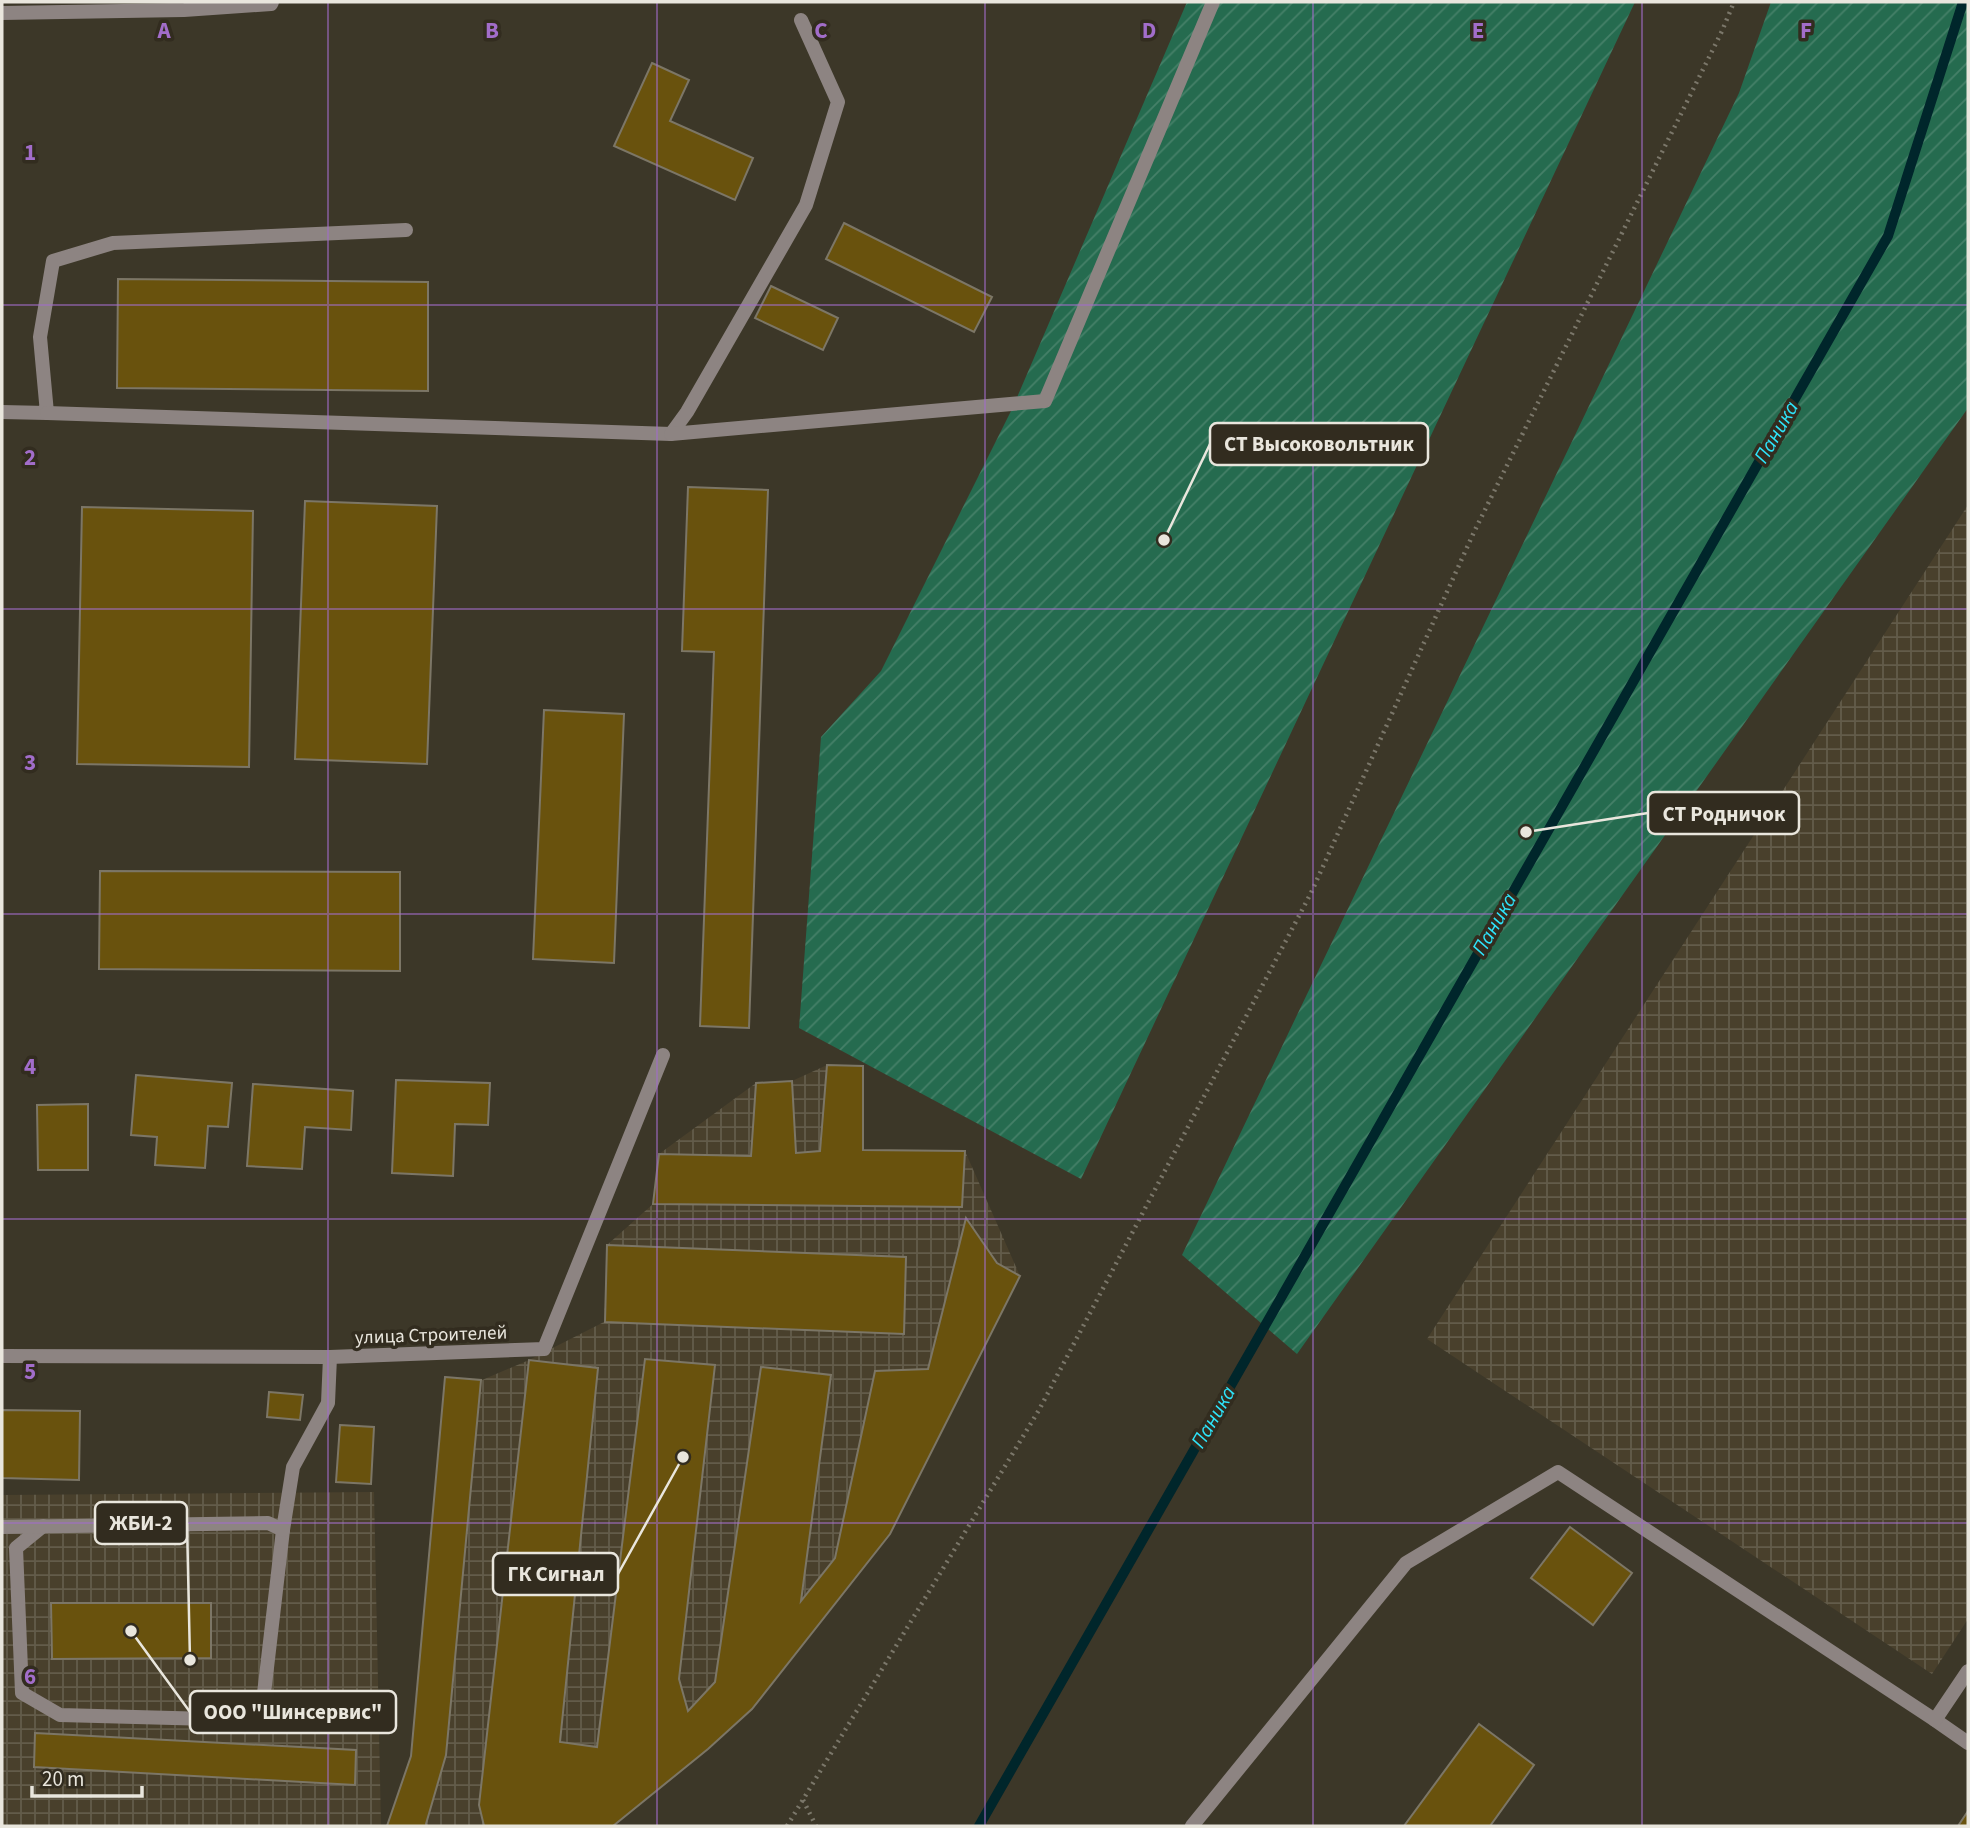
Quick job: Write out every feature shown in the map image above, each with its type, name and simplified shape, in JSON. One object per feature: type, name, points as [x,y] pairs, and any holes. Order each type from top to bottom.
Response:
[{"type":"street","points":[[2,13],[184,10],[272,2]]},
{"type":"street","points":[[2,412],[671,434],[1045,401],[1213,2]]},
{"type":"street","points":[[671,434],[687,412],[806,205],[838,102],[801,20]]},
{"type":"street","points":[[47,413],[40,337],[53,261],[113,243],[406,230]]},
{"type":"street","name":"улица Строителей","points":[[2,1356],[330,1357],[544,1349],[663,1055]]},
{"type":"street","points":[[43,1526],[16,1548],[22,1693],[60,1715],[248,1720],[262,1702],[293,1467],[328,1403],[330,1357]]},
{"type":"street","points":[[1192,1826],[1406,1563],[1558,1472],[1968,1743]]},
{"type":"street","points":[[2,1527],[268,1523],[283,1530]]},
{"type":"street","points":[[1935,1720],[1968,1671]]},
{"type":"path","points":[[786,1826],[1039,1410],[1311,893],[1474,532],[1734,2]]},
{"type":"path","points":[[803,1799],[816,1826]]},
{"type":"shaded area","points":[[1968,505],[1968,1619],[1932,1674],[1427,1339]]},
{"type":"shaded area","points":[[827,1065],[863,1066],[863,1150],[965,1151],[1020,1276],[890,1534],[752,1709],[708,1749],[613,1826],[387,1826],[411,1755],[445,1377],[482,1380],[529,1360],[604,1322],[607,1245],[653,1204],[659,1154],[756,1083],[792,1081]]},
{"type":"shaded area","points":[[374,1492],[381,1826],[2,1826],[2,1495]]},
{"type":"green space","points":[[1187,2],[1635,2],[1081,1179],[799,1028],[821,737],[881,671],[1012,409]]},
{"type":"green space","points":[[1771,2],[1968,2],[1968,408],[1297,1354],[1182,1255],[1739,93]]},
{"type":"building","points":[[652,63],[689,80],[670,121],[753,158],[735,200],[614,146]]},
{"type":"building","points":[[844,223],[992,297],[974,332],[826,259]]},
{"type":"building","points":[[118,279],[428,282],[428,391],[117,388]]},
{"type":"building","points":[[771,286],[838,318],[823,350],[755,318]]},
{"type":"building","points":[[688,487],[768,490],[749,1028],[700,1026],[714,652],[682,651]]},
{"type":"building","points":[[305,501],[437,506],[427,764],[295,759]]},
{"type":"building","points":[[82,507],[253,511],[249,767],[77,764]]},
{"type":"building","points":[[544,710],[624,714],[614,963],[533,959]]},
{"type":"building","points":[[100,871],[400,872],[400,971],[99,969]]},
{"type":"building","points":[[827,1065],[863,1066],[863,1150],[965,1151],[962,1207],[653,1204],[659,1154],[751,1156],[756,1083],[792,1081],[796,1153],[820,1151]]},
{"type":"building","points":[[136,1075],[232,1083],[228,1127],[208,1126],[205,1168],[155,1165],[157,1137],[131,1135]]},
{"type":"building","points":[[396,1080],[490,1083],[488,1125],[455,1124],[453,1176],[392,1173]]},
{"type":"building","points":[[253,1084],[353,1091],[351,1130],[305,1127],[302,1169],[247,1166]]},
{"type":"building","points":[[88,1104],[88,1170],[38,1170],[37,1105]]},
{"type":"building","points":[[966,1218],[997,1263],[1020,1276],[890,1534],[752,1709],[708,1749],[613,1826],[484,1826],[479,1805],[529,1360],[598,1368],[560,1742],[597,1747],[645,1359],[715,1365],[679,1679],[688,1711],[715,1682],[761,1367],[831,1375],[801,1601],[835,1558],[875,1371],[928,1369]]},
{"type":"building","points":[[607,1245],[906,1257],[904,1334],[605,1322]]},
{"type":"building","points":[[445,1377],[481,1380],[446,1755],[427,1826],[387,1826],[411,1756]]},
{"type":"building","points":[[269,1392],[303,1395],[300,1420],[267,1417]]},
{"type":"building","points":[[2,1410],[80,1411],[79,1480],[2,1478]]},
{"type":"building","points":[[340,1425],[374,1427],[371,1484],[336,1482]]},
{"type":"building","points":[[1570,1527],[1632,1573],[1593,1625],[1531,1578]]},
{"type":"building","points":[[51,1603],[211,1603],[211,1658],[52,1659]]},
{"type":"building","points":[[1479,1724],[1534,1765],[1490,1826],[1404,1826]]},
{"type":"building","points":[[35,1733],[356,1750],[355,1785],[34,1767]]},
{"type":"building","points":[[1968,1811],[1968,1826],[1958,1826]]},
{"type":"waterway","name":"Паника","points":[[979,1826],[1888,236],[1963,2]]},
{"type":"place","name":"СТ Высоковольтник","points":[[1164,540]]},
{"type":"place","name":"СТ Родничок","points":[[1526,832]]},
{"type":"place","name":"ГК Сигнал","points":[[683,1457]]},
{"type":"place","name":"ООО \"Шинсервис\"","points":[[131,1631]]},
{"type":"place","name":"ЖБИ-2","points":[[190,1660]]}]
